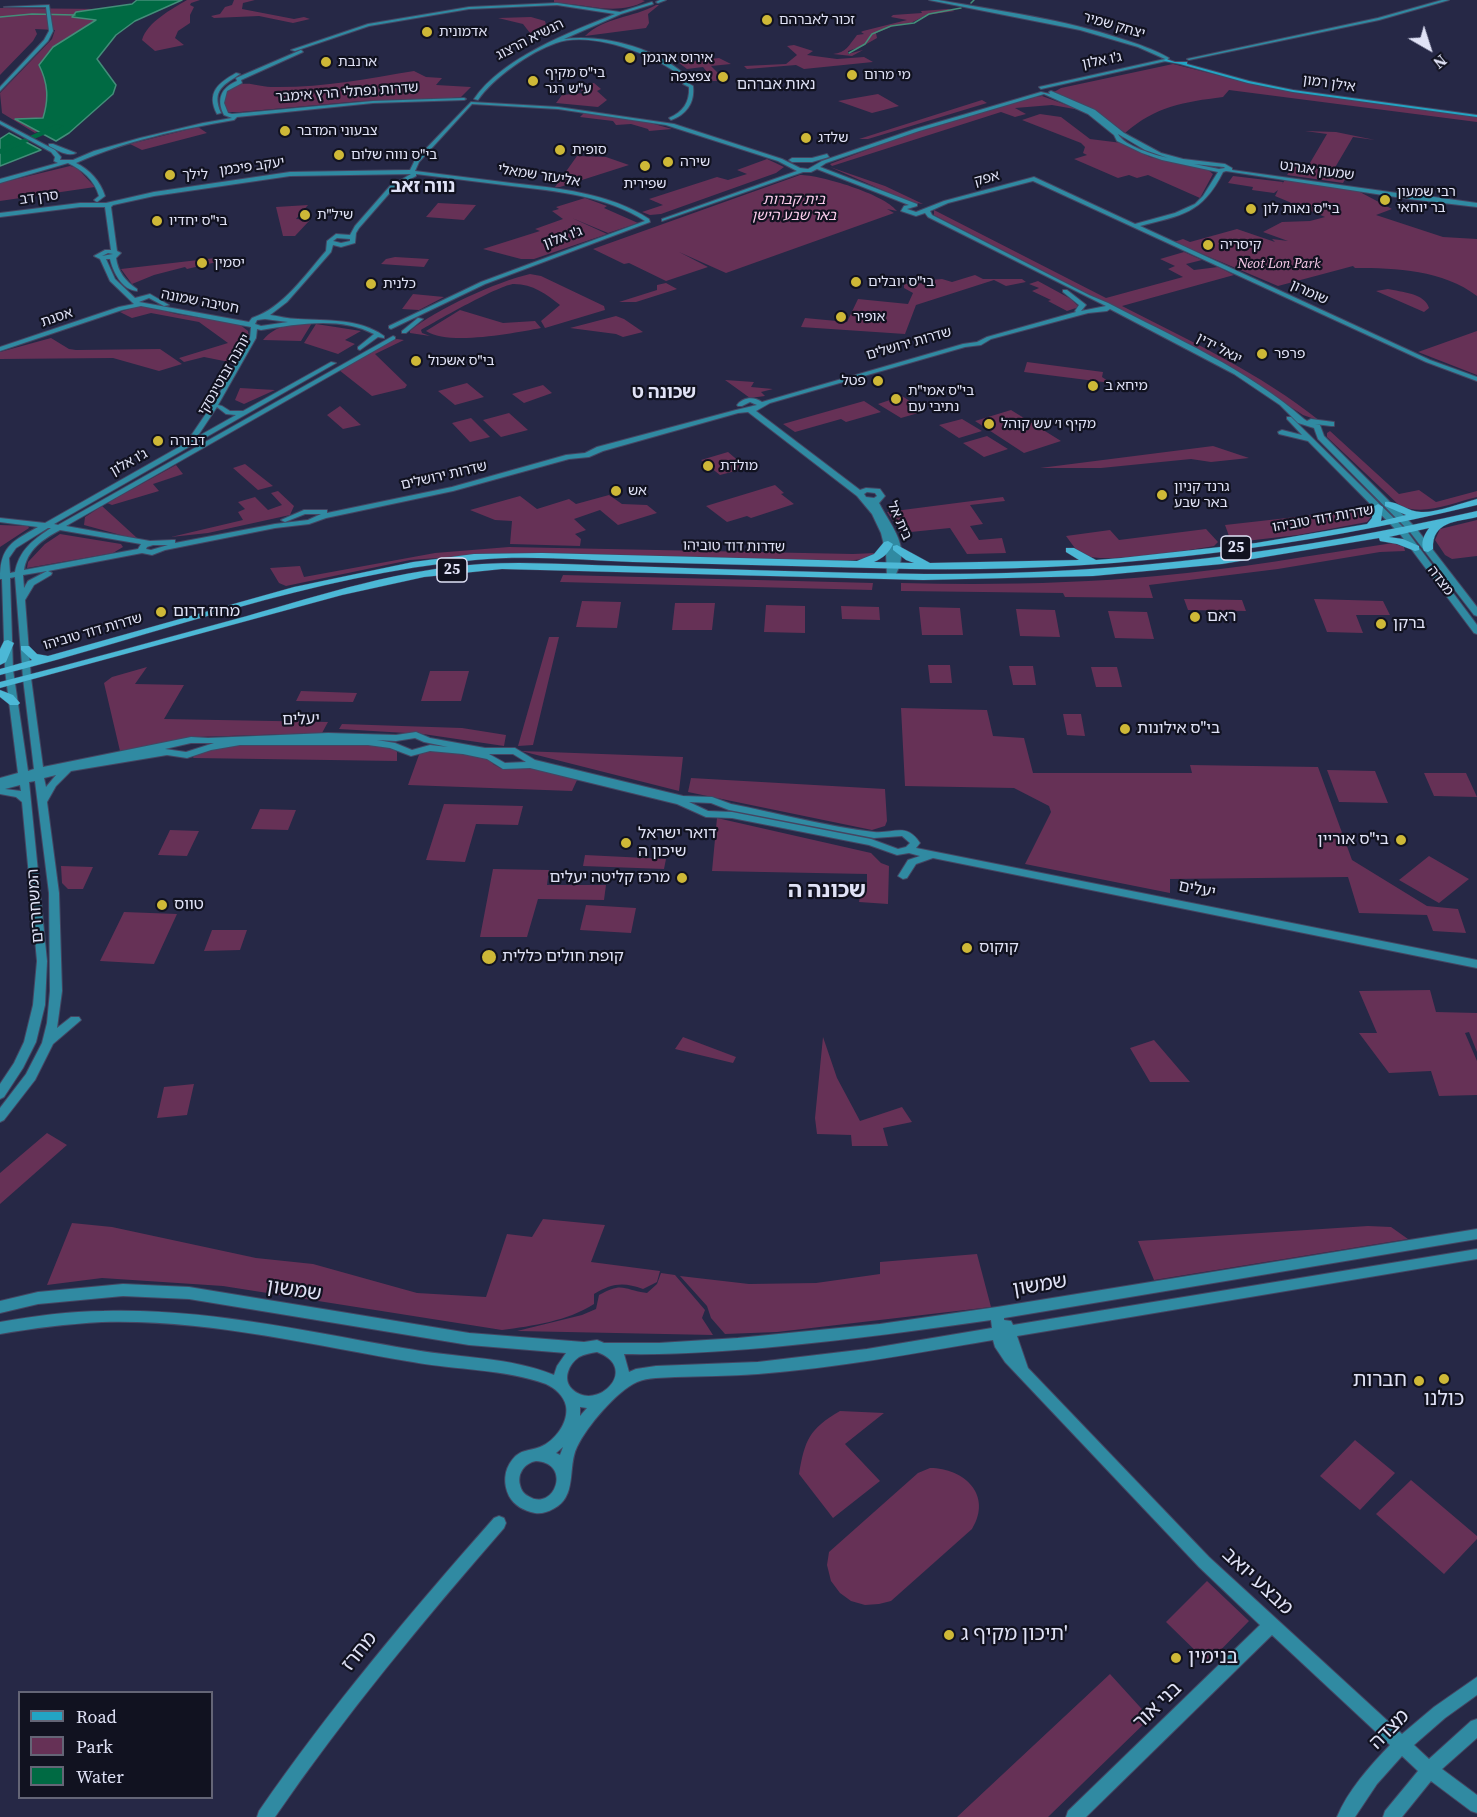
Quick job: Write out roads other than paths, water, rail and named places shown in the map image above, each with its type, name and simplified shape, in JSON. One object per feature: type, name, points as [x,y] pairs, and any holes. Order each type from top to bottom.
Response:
[{"type":"highway","name":"שדרות דוד טוביהו","points":[[4,674],[26,672],[375,583],[458,570],[534,567],[893,569],[1102,562],[1259,546],[1399,521],[1477,502]]},
{"type":"highway","points":[[1369,527],[1377,519],[1383,506],[1403,512],[1434,513]]},
{"type":"highway","name":"שדרות דוד טוביהו","points":[[26,672],[63,657],[316,584],[422,563],[507,556],[846,564],[978,577],[1124,572],[1269,556],[1364,540],[1477,514]]},
{"type":"highway","points":[[1428,549],[1427,539],[1430,532],[1442,523]]},
{"type":"highway","points":[[1364,540],[1392,539],[1415,549]]},
{"type":"highway","points":[[846,564],[876,557],[893,546],[910,558],[941,566]]},
{"type":"highway","points":[[1044,564],[1056,559],[1064,549],[1082,558],[1102,562]]},
{"type":"highway","points":[[4,674],[8,643]]},
{"type":"highway","points":[[25,648],[29,655],[39,659],[63,657]]},
{"type":"highway","points":[[0,693],[9,697],[14,704]]},
{"type":"main road","name":"אילן רמון","points":[[1166,59],[1177,60],[1248,82],[1293,91],[1477,115]]},
{"type":"main road","points":[[1177,60],[1189,61]]},
{"type":"main road","name":"אילן רמון","points":[[1189,61],[1240,78],[1295,89],[1477,115]]},
{"type":"street","name":"הנשיא הרצוג","points":[[474,101],[478,91],[494,72],[613,13],[664,0]]},
{"type":"street","name":"יצחק שמיר","points":[[931,0],[1080,30],[1166,59]]},
{"type":"street","name":"יצחק שמיר","points":[[941,0],[1084,29],[1177,60]]},
{"type":"street","points":[[1189,61],[1378,19],[1446,1]]},
{"type":"street","points":[[231,117],[214,104],[214,96],[223,83],[234,81],[300,49],[368,25],[467,10],[557,5],[613,13]]},
{"type":"street","points":[[2,81],[49,38],[51,31],[48,14],[50,8],[46,6],[3,7]]},
{"type":"street","points":[[3,7],[34,7],[40,9],[40,13]]},
{"type":"street","points":[[220,118],[222,97],[234,81],[293,50],[307,48],[377,24],[467,10]]},
{"type":"street","name":"הנשיא הרצוג","points":[[463,104],[526,57],[613,13]]},
{"type":"street","points":[[1352,25],[1356,21],[1355,18],[1378,19]]},
{"type":"street","points":[[0,90],[2,81],[40,41],[44,31]]},
{"type":"street","points":[[575,33],[581,38],[631,47],[656,55],[681,68],[694,83],[695,101],[679,121]]},
{"type":"street","points":[[559,40],[578,39],[645,53],[677,69],[694,83]]},
{"type":"street","name":"ג'ו אלון","points":[[19,574],[24,555],[39,540],[59,527],[210,436],[247,411],[363,346],[378,333],[483,284],[654,220],[782,176],[807,171],[900,135],[1028,96],[1100,77],[1239,49]]},
{"type":"street","name":"יצחק שמיר","points":[[1154,64],[1161,60],[1159,55]]},
{"type":"street","name":"ג'ו אלון","points":[[1047,91],[1166,59]]},
{"type":"street","points":[[494,72],[504,73]]},
{"type":"street","points":[[336,236],[352,237],[357,227],[392,187],[411,175],[417,161],[463,104],[474,101],[581,110],[661,123],[681,113],[690,101],[694,83]]},
{"type":"street","points":[[792,160],[812,160],[1036,90],[1047,91],[1095,112],[1125,139],[1143,148],[1167,158],[1218,169]]},
{"type":"street","points":[[441,99],[467,96],[478,91],[479,96],[486,99],[509,102]]},
{"type":"street","points":[[1047,91],[1090,113],[1125,139],[1164,159],[1218,169]]},
{"type":"street","points":[[1028,96],[1042,95],[1057,98]]},
{"type":"street","name":"שדרות נפתלי הרץ אימבר","points":[[231,117],[250,113],[347,104],[441,99],[463,104]]},
{"type":"street","points":[[336,236],[356,220],[463,104],[474,101],[509,102],[585,108],[679,121],[818,167],[928,211],[939,220],[1101,302],[1093,308]]},
{"type":"street","name":"שדרות נפתלי הרץ אימבר","points":[[231,117],[404,103],[463,104]]},
{"type":"street","points":[[463,104],[496,103]]},
{"type":"street","points":[[220,110],[250,113]]},
{"type":"street","points":[[205,121],[216,116],[220,110]]},
{"type":"street","points":[[0,115],[13,127]]},
{"type":"street","points":[[0,179],[75,153],[205,121],[231,117]]},
{"type":"street","points":[[0,179],[68,163],[142,139],[220,118]]},
{"type":"street","points":[[669,121],[872,193],[903,209]]},
{"type":"street","points":[[0,122],[56,149],[75,153],[84,158]]},
{"type":"street","points":[[56,149],[82,151],[120,142]]},
{"type":"street","points":[[807,163],[858,146]]},
{"type":"street","points":[[56,149],[58,162],[81,168],[99,187],[102,196],[97,202],[101,210],[104,237]]},
{"type":"street","points":[[754,151],[787,166],[788,169],[782,176]]},
{"type":"street","points":[[84,158],[83,163],[104,184],[112,201]]},
{"type":"street","points":[[831,160],[826,168],[843,177]]},
{"type":"street","name":"ג'ו אלון","points":[[782,176],[795,167],[807,163]]},
{"type":"street","points":[[17,175],[60,165],[81,168]]},
{"type":"street","points":[[1136,225],[1186,210],[1202,202],[1214,187],[1218,169]]},
{"type":"street","name":"שמעון אגרנט","points":[[1218,169],[1402,194]]},
{"type":"street","name":"יעקב פיכמן","points":[[112,201],[281,175],[371,172],[396,174]]},
{"type":"street","points":[[782,176],[809,173],[832,178]]},
{"type":"street","points":[[396,174],[411,175]]},
{"type":"street","points":[[396,174],[411,175]]},
{"type":"street","name":"אליעזר שמאלי","points":[[411,175],[567,191],[654,220]]},
{"type":"street","name":"אפק","points":[[903,209],[946,202],[1034,179]]},
{"type":"street","name":"שומרון","points":[[1034,179],[1428,361],[1477,379]]},
{"type":"street","points":[[1017,183],[1046,185]]},
{"type":"street","points":[[1402,194],[1412,191],[1419,195],[1477,205]]},
{"type":"street","points":[[1402,194],[1412,198],[1462,202]]},
{"type":"street","points":[[1412,198],[1419,195]]},
{"type":"street","name":"סרן דב","points":[[0,215],[112,201]]},
{"type":"street","name":"חטיבה שמונה","points":[[112,201],[108,207],[115,269],[140,301]]},
{"type":"street","name":"אפק","points":[[916,214],[946,202]]},
{"type":"street","name":"יגאל ידין","points":[[903,209],[1063,289],[1093,308],[1127,322],[1228,376],[1289,417],[1306,432]]},
{"type":"street","points":[[1120,218],[1134,221],[1153,220]]},
{"type":"street","name":"ג'ו אלון","points":[[8,643],[2,576],[8,551],[20,540],[188,445],[210,436],[404,332],[422,318],[489,286],[654,220]]},
{"type":"street","name":"יוהנה זבוטינסקי","points":[[210,436],[200,431],[201,425],[221,396],[253,338],[252,321],[290,296],[329,251],[331,238],[336,236]]},
{"type":"street","name":"יוהנה זבוטינסקי","points":[[210,436],[208,428],[260,339],[278,322],[284,308],[336,250],[344,244],[353,242],[352,237]]},
{"type":"street","points":[[330,242],[344,244]]},
{"type":"street","name":"חטיבה שמונה","points":[[113,254],[103,252],[112,280],[140,301],[178,312],[242,321],[253,326],[278,322]]},
{"type":"street","points":[[1063,289],[1083,304],[1083,308],[1075,313]]},
{"type":"street","name":"חטיבה שמונה","points":[[155,299],[184,309],[261,317],[278,322]]},
{"type":"street","name":"אסנת","points":[[0,349],[140,301],[155,299]]},
{"type":"street","name":"יגאל ידין","points":[[1101,302],[1236,373],[1282,404],[1299,419],[1318,428],[1318,431]]},
{"type":"street","points":[[1075,313],[1093,308],[1107,309],[1110,306]]},
{"type":"street","points":[[1075,313],[1098,313],[1127,322]]},
{"type":"street","name":"שדרות ירושלים","points":[[161,546],[453,489],[577,454],[588,455],[588,450],[759,405],[968,343],[977,345],[979,341],[1075,313]]},
{"type":"street","points":[[278,322],[304,321],[359,327],[389,327],[402,329],[404,332]]},
{"type":"street","points":[[359,327],[378,333],[382,337],[393,338]]},
{"type":"street","points":[[1282,404],[1303,418],[1330,425],[1324,433],[1325,441]]},
{"type":"street","name":"בית אל","points":[[759,405],[763,415],[855,485],[874,510],[893,546]]},
{"type":"street","points":[[220,407],[228,413],[247,411]]},
{"type":"street","name":"בית אל","points":[[745,408],[863,494],[878,499],[875,503],[892,532],[893,569]]},
{"type":"street","points":[[1289,417],[1290,426],[1283,431],[1316,442]]},
{"type":"street","points":[[1299,426],[1310,424]]},
{"type":"street","points":[[188,445],[201,425]]},
{"type":"street","points":[[1306,432],[1318,431],[1383,506]]},
{"type":"street","points":[[1306,432],[1408,531]]},
{"type":"street","points":[[5,520],[43,519],[66,513]]},
{"type":"street","points":[[83,513],[75,526],[89,533]]},
{"type":"street","points":[[5,520],[59,527],[161,546]]},
{"type":"street","name":"מצדה","points":[[1408,531],[1415,549],[1477,631]]},
{"type":"street","name":"מצדה","points":[[1408,531],[1428,549],[1477,613]]},
{"type":"street","points":[[113,558],[126,551],[128,548],[125,541]]},
{"type":"street","points":[[142,551],[142,548],[149,543]]},
{"type":"street","points":[[2,576],[64,567],[142,551],[152,554],[161,546]]},
{"type":"street","points":[[22,599],[31,583],[38,577],[64,567]]},
{"type":"street","points":[[19,574],[26,672]]},
{"type":"street","name":"המשחררים","points":[[0,1117],[31,1077],[48,1043],[53,1023],[56,991],[54,892],[26,672]]},
{"type":"street","name":"המשחררים","points":[[0,1094],[19,1065],[30,1042],[39,1005],[42,961],[24,778],[14,704],[4,674]]},
{"type":"street","name":"יעלים","points":[[198,746],[240,742],[326,740],[375,742],[411,753],[426,744],[418,735],[406,737],[328,736],[198,746]]},
{"type":"street","points":[[399,748],[400,741],[406,737]]},
{"type":"street","points":[[426,744],[499,756],[515,752],[519,760]]},
{"type":"street","points":[[0,789],[38,774],[178,748],[187,755],[198,746]]},
{"type":"street","points":[[38,774],[178,748]]},
{"type":"street","points":[[499,756],[503,766],[519,760],[532,762],[702,805],[719,803],[877,835],[903,832],[914,840],[914,845],[909,850],[897,852],[860,840],[706,814],[702,805]]},
{"type":"street","points":[[42,803],[52,784],[69,769]]},
{"type":"street","points":[[0,781],[24,778]]},
{"type":"street","points":[[0,789],[20,794],[27,801]]},
{"type":"street","points":[[715,814],[721,810],[719,803]]},
{"type":"street","points":[[887,847],[885,838],[891,834]]},
{"type":"street","name":"יעלים","points":[[914,840],[946,851],[1477,962]]},
{"type":"street","name":"יעלים","points":[[909,850],[1477,962]]},
{"type":"street","points":[[903,876],[917,858],[940,855]]},
{"type":"street","points":[[48,1043],[75,1020]]},
{"type":"street","name":"שמשון","points":[[606,1348],[659,1349],[794,1339],[997,1313],[1477,1234]]},
{"type":"street","points":[[620,1385],[622,1364],[614,1353],[606,1348],[597,1346],[583,1348],[570,1355],[564,1362],[561,1371],[573,1412],[568,1431],[555,1446],[539,1455],[523,1460],[512,1473],[511,1489],[521,1501],[536,1505],[553,1499],[563,1486],[566,1455],[587,1416],[620,1385],[636,1375],[810,1363],[1477,1254]]},
{"type":"street","name":"שמשון","points":[[0,1307],[38,1298],[123,1290],[189,1293],[469,1339],[583,1348]]},
{"type":"street","points":[[997,1313],[1004,1332]]},
{"type":"street","points":[[0,1328],[35,1322],[116,1315],[178,1318],[460,1364],[537,1374],[586,1402],[605,1398]]},
{"type":"street","name":"מבצע יואב","points":[[1004,1332],[1004,1350],[1204,1562],[1429,1770],[1477,1805]]},
{"type":"street","points":[[539,1455],[554,1458],[564,1471]]},
{"type":"street","name":"מחרז","points":[[265,1817],[364,1681],[499,1523]]},
{"type":"street","name":"בני אור","points":[[1074,1817],[1272,1624]]},
{"type":"street","name":"מצדה","points":[[1345,1817],[1374,1776],[1403,1744],[1434,1715],[1477,1685]]},
{"type":"street","points":[[1391,1817],[1429,1770],[1477,1727]]},
{"type":"water","points":[[137,0],[182,0],[135,21],[116,35],[97,59],[116,85],[113,94],[69,133],[56,141],[15,119],[43,118],[47,91],[39,65],[53,47],[96,20],[72,17],[76,12],[132,4]]},
{"type":"water","points":[[9,133],[41,150],[0,166],[0,139]]},
{"type":"waterway","points":[[971,3],[974,0]]},
{"type":"waterway","points":[[849,53],[865,44],[872,34],[891,26],[914,23],[929,14],[961,8]]},
{"type":"waterway","points":[[0,17],[32,14],[75,15]]},
{"type":"waterway","points":[[0,152],[60,126]]},
{"type":"place","name":"זכור לאברהם","points":[[767,20]]},
{"type":"place","name":"אדמונית","points":[[427,32]]},
{"type":"place","name":"אירוס ארגמן","points":[[630,58]]},
{"type":"place","name":"ארנבת","points":[[326,62]]},
{"type":"place","name":"מי מרום","points":[[852,75]]},
{"type":"place","name":"צפצפה","points":[[723,77]]},
{"type":"place","name":"בי\"ס מקיף ע\"ש רגר","points":[[533,81]]},
{"type":"place","name":"צבעוני המדבר","points":[[285,131]]},
{"type":"place","name":"שלדג","points":[[806,138]]},
{"type":"place","name":"סופית","points":[[560,150]]},
{"type":"place","name":"בי\"ס נווה שלום","points":[[339,155]]},
{"type":"place","name":"שירה","points":[[668,162]]},
{"type":"place","name":"שפירית","points":[[645,166]]},
{"type":"place","name":"לילך","points":[[170,175]]},
{"type":"place","name":"רבי שמעון בר יוחאי","points":[[1385,200]]},
{"type":"place","name":"בי\"ס נאות לון","points":[[1251,209]]},
{"type":"place","name":"שיל\"ת","points":[[305,215]]},
{"type":"place","name":"בי\"ס יחדיו","points":[[157,221]]},
{"type":"place","name":"קיסריה","points":[[1208,245]]},
{"type":"place","name":"יסמין","points":[[202,263]]},
{"type":"place","name":"בי\"ס יובלים","points":[[856,282]]},
{"type":"place","name":"כלנית","points":[[371,284]]},
{"type":"place","name":"אופיר","points":[[841,317]]},
{"type":"place","name":"פרפר","points":[[1262,354]]},
{"type":"place","name":"בי\"ס אשכול","points":[[416,361]]},
{"type":"place","name":"פטל","points":[[878,381]]},
{"type":"place","name":"מיחא ב","points":[[1093,386]]},
{"type":"place","name":"בי\"ס אמי\"ת נתיבי עם","points":[[896,399]]},
{"type":"place","name":"מקיף ו׳ עש קוהל","points":[[989,424]]},
{"type":"place","name":"דבורה","points":[[158,441]]},
{"type":"place","name":"מולדת","points":[[708,466]]},
{"type":"place","name":"אש","points":[[616,491]]},
{"type":"place","name":"גרנד קניון באר שבע","points":[[1162,495]]},
{"type":"place","name":"מחוז דרום","points":[[161,612]]},
{"type":"place","name":"ראם","points":[[1195,617]]},
{"type":"place","name":"ברקן","points":[[1381,624]]},
{"type":"place","name":"בי\"ס אילונות","points":[[1125,729]]},
{"type":"place","name":"בי\"ס אוריין","points":[[1401,840]]},
{"type":"place","name":"דואר ישראל שיכון ה","points":[[626,843]]},
{"type":"place","name":"מרכז קליטה יעלים","points":[[682,878]]},
{"type":"place","name":"טווס","points":[[162,905]]},
{"type":"place","name":"קוקוס","points":[[967,948]]},
{"type":"place","name":"קופת חולים כללית","points":[[489,957]]},
{"type":"place","name":"כולנו","points":[[1444,1379]]},
{"type":"place","name":"חברות","points":[[1419,1381]]},
{"type":"place","name":"תיכון מקיף ג'","points":[[949,1635]]},
{"type":"place","name":"בנימין","points":[[1176,1658]]},
{"type":"district","name":"נאות אברהם","points":[[776,85]]},
{"type":"district","name":"נווה זאב","points":[[423,187]]},
{"type":"district","name":"שכונה ט","points":[[664,393]]},
{"type":"district","name":"שכונה ה","points":[[827,891]]},
{"type":"park label","name":"בית קברות באר שבע הישן","points":[[794,208]]},
{"type":"park label","name":"Neot Lon Park","points":[[1279,264]]}]
